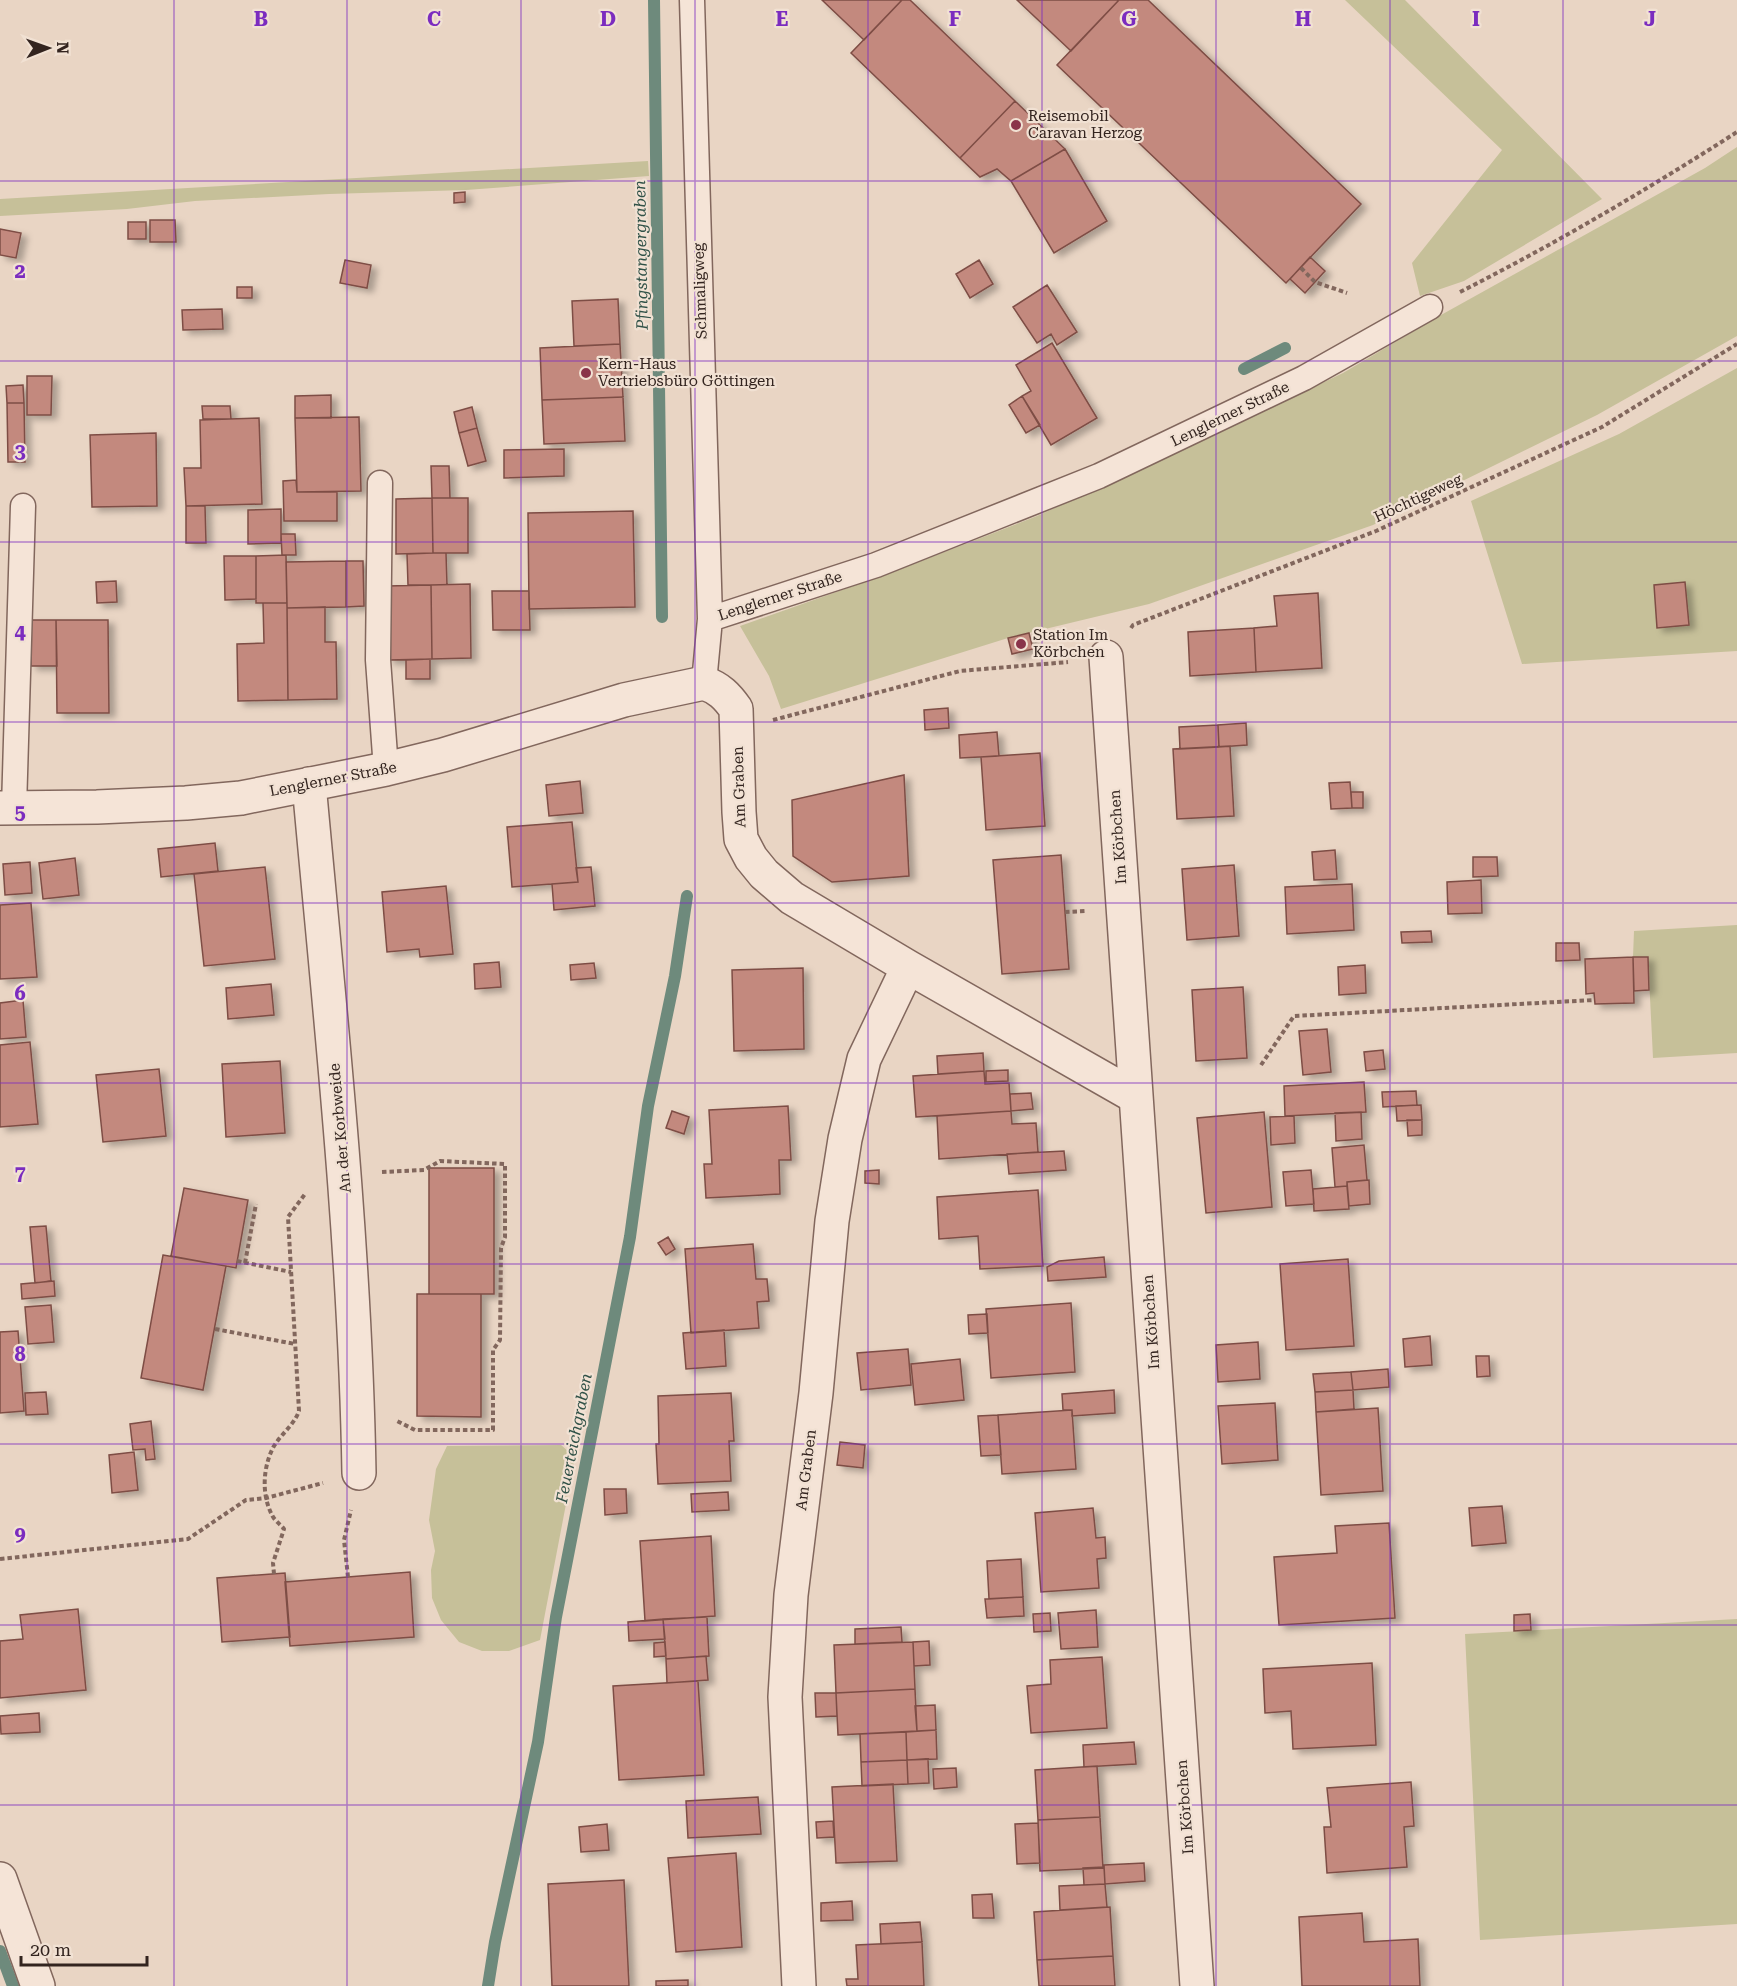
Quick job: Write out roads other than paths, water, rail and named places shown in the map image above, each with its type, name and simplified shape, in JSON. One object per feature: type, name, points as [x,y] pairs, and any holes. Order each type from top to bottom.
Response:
[{"type":"street","name":"Im Körbchen","points":[[1106,657],[1197,1986]]},
{"type":"street","name":"Lenglerner Straße","points":[[7,808],[186,803],[242,798],[443,755],[624,699],[704,683]]},
{"type":"street","name":"Am Graben","points":[[704,683],[715,686],[727,695],[736,708],[741,838],[751,858],[764,874],[792,898],[1136,1097]]},
{"type":"street","name":"An der Korbweide","points":[[309,784],[345,1174],[359,1473]]},
{"type":"street","name":"Am Graben","points":[[799,1986],[785,1697],[791,1595],[816,1393],[832,1221],[845,1139],[864,1059],[908,967]]},
{"type":"street","points":[[0,1879],[38,1986]]},
{"type":"lane","name":"Schmaligweg","points":[[692,0],[710,619]]},
{"type":"lane","name":"Lenglerner Straße","points":[[704,683],[710,619],[876,565],[1099,476],[1304,378],[1430,307]]},
{"type":"lane","points":[[380,483],[378,660],[386,769]]},
{"type":"lane","points":[[7,808],[23,506]]},
{"type":"waterway","name":"Pfingstangergraben","points":[[654,0],[662,617]]},
{"type":"waterway","points":[[1244,369],[1285,348]]},
{"type":"waterway","name":"Feuerteichgraben","points":[[488,1986],[495,1942],[538,1742],[556,1617],[630,1237],[648,1106],[675,976],[687,896]]},
{"type":"waterway","points":[[0,1951],[13,1986]]},
{"type":"place","name":"Reisemobil Caravan Herzog","points":[[1016,125]]},
{"type":"place","name":"Kern-Haus Vertriebsbüro Göttingen","points":[[586,373]]},
{"type":"place","name":"Station Im Körbchen","points":[[1021,644]]}]
